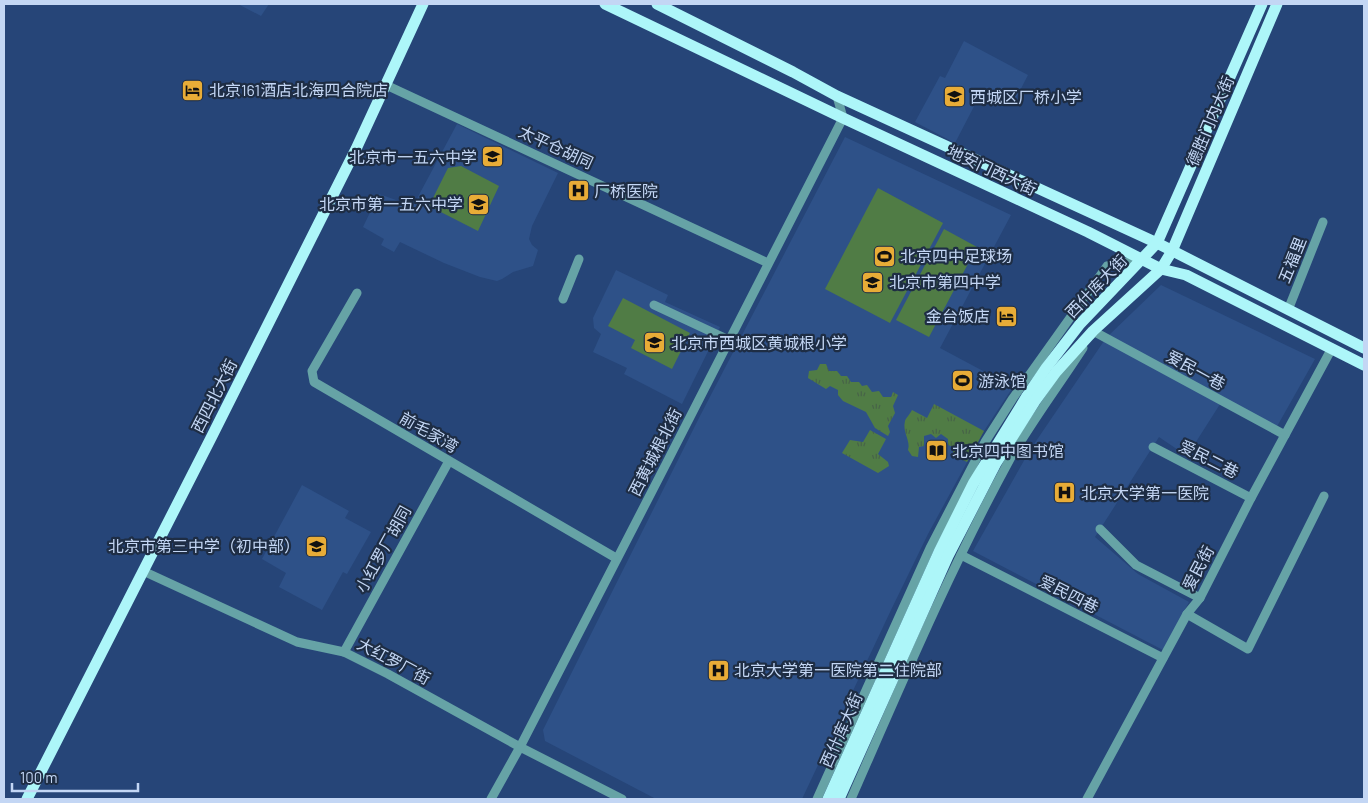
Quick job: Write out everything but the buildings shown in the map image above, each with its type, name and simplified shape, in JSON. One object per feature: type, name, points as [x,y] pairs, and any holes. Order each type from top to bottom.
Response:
[{"type":"main road","name":"西四北大街","points":[[27,799],[247,368],[386,85],[423,4]]},
{"type":"main road","name":"地安门西大街","points":[[605,4],[1144,259],[1161,269],[1186,275],[1364,365]]},
{"type":"main road","name":"地安门西大街","points":[[656,4],[837,96],[1157,243],[1364,348]]},
{"type":"main road","name":"德胜门内大街","points":[[1144,259],[1157,243],[1262,4]]},
{"type":"main road","name":"德胜门内大街","points":[[1161,269],[1172,251],[1277,4]]},
{"type":"main road","name":"西什库大街","points":[[828,799],[939,552],[988,458],[1027,396],[1080,324],[1144,259]]},
{"type":"main road","name":"西什库大街","points":[[839,799],[948,556],[982,488],[1040,394],[1056,372],[1093,331],[1161,269]]},
{"type":"street","name":"太平仓胡同","points":[[386,85],[768,263]]},
{"type":"street","points":[[837,96],[843,118]]},
{"type":"street","name":"西黄城根北街","points":[[491,799],[520,747],[843,118]]},
{"type":"street","name":"五福里","points":[[1288,310],[1323,222]]},
{"type":"street","points":[[563,299],[579,259]]},
{"type":"street","name":"西什库大街","points":[[816,799],[930,548],[985,442],[1012,398],[1107,266],[1144,259]]},
{"type":"street","name":"前毛家湾","points":[[357,293],[312,371],[314,382],[616,558]]},
{"type":"street","points":[[654,305],[728,340]]},
{"type":"street","name":"西什库大街","points":[[851,799],[914,655],[961,555],[1011,458],[1093,331]]},
{"type":"street","name":"爱民一巷","points":[[1093,331],[1285,435]]},
{"type":"street","name":"爱民街","points":[[1087,799],[1187,614],[1200,598],[1251,498],[1332,348]]},
{"type":"street","name":"爱民二巷","points":[[1153,447],[1251,498]]},
{"type":"street","name":"小红罗厂胡同","points":[[344,652],[449,461]]},
{"type":"street","points":[[1187,614],[1248,649],[1324,496]]},
{"type":"street","points":[[1100,529],[1136,565],[1200,598]]},
{"type":"street","name":"爱民四巷","points":[[961,555],[1164,658]]},
{"type":"street","name":"大红罗厂街","points":[[143,571],[297,642],[344,652],[388,674],[520,747],[622,799]]},
{"type":"shaded area","points":[[238,4],[269,4],[261,16]]},
{"type":"shaded area","name":"西城区厂桥小学","points":[[964,41],[1028,75],[1013,104],[983,89],[955,143],[915,122],[940,76],[945,78]]},
{"type":"shaded area","name":"北京市第一五六中学","points":[[457,124],[558,173],[532,226],[529,239],[538,250],[533,266],[513,272],[497,281],[480,277],[444,263],[400,242],[394,252],[381,245],[384,239],[363,227],[379,194],[413,206]]},
{"type":"shaded area","points":[[845,137],[1011,215],[940,348],[1013,387],[984,431],[928,534],[802,799],[656,799],[545,741],[543,730],[700,416]]},
{"type":"shaded area","name":"北京市西城区黄城根小学","points":[[616,270],[668,295],[665,302],[720,327],[682,404],[624,374],[627,368],[593,352],[601,334],[594,328],[593,318]]},
{"type":"shaded area","name":"北京大学第一医院","points":[[1161,285],[1315,359],[1275,430],[1222,401],[1187,456],[1159,437],[1095,537],[1138,574],[1189,602],[1163,650],[973,551],[1030,450],[1106,338]]},
{"type":"shaded area","name":"北京市第三中学（初中部）","points":[[302,485],[349,511],[345,518],[371,532],[347,574],[343,572],[322,610],[279,587],[286,573],[262,559]]},
{"type":"green space","points":[[461,166],[499,186],[478,231],[429,206],[448,168]]},
{"type":"green space","name":"北京四中足球场","points":[[878,188],[943,223],[890,323],[825,289]]},
{"type":"green space","points":[[944,229],[977,247],[929,337],[896,320]]},
{"type":"green space","points":[[623,298],[690,333],[672,369],[631,348],[635,340],[608,326]]},
{"type":"green space","points":[[820,364],[826,364],[829,371],[837,371],[841,376],[847,376],[851,382],[859,382],[862,386],[867,385],[872,392],[879,391],[883,397],[891,397],[893,392],[898,395],[893,406],[895,413],[888,426],[890,432],[888,436],[875,428],[866,412],[843,401],[838,395],[838,390],[830,386],[826,389],[808,378],[809,371],[817,370]]},
{"type":"green space","points":[[934,404],[984,431],[967,462],[953,455],[953,447],[948,445],[948,439],[941,434],[936,438],[931,434],[924,436],[924,446],[919,447],[918,457],[912,456],[908,450],[904,425],[906,420],[912,410],[927,418]]},
{"type":"green space","points":[[870,430],[886,439],[878,454],[888,462],[889,466],[878,473],[842,453],[850,440],[863,442]]},
{"type":"place","name":"北京161酒店北海四合院店","points":[[193,90]]},
{"type":"place","name":"西城区厂桥小学","points":[[954,97]]},
{"type":"place","name":"北京市一五六中学","points":[[493,157]]},
{"type":"place","name":"厂桥医院","points":[[578,191]]},
{"type":"place","name":"北京市第一五六中学","points":[[479,204]]},
{"type":"place","name":"北京四中足球场","points":[[884,256]]},
{"type":"place","name":"北京市第四中学","points":[[873,282]]},
{"type":"place","name":"金台饭店","points":[[1006,316]]},
{"type":"place","name":"北京市西城区黄城根小学","points":[[655,343]]},
{"type":"place","name":"游泳馆","points":[[962,381]]},
{"type":"place","name":"北京四中图书馆","points":[[936,451]]},
{"type":"place","name":"北京大学第一医院","points":[[1065,493]]},
{"type":"place","name":"北京市第三中学（初中部）","points":[[316,546]]},
{"type":"place","name":"北京大学第一医院第二住院部","points":[[718,670]]}]
